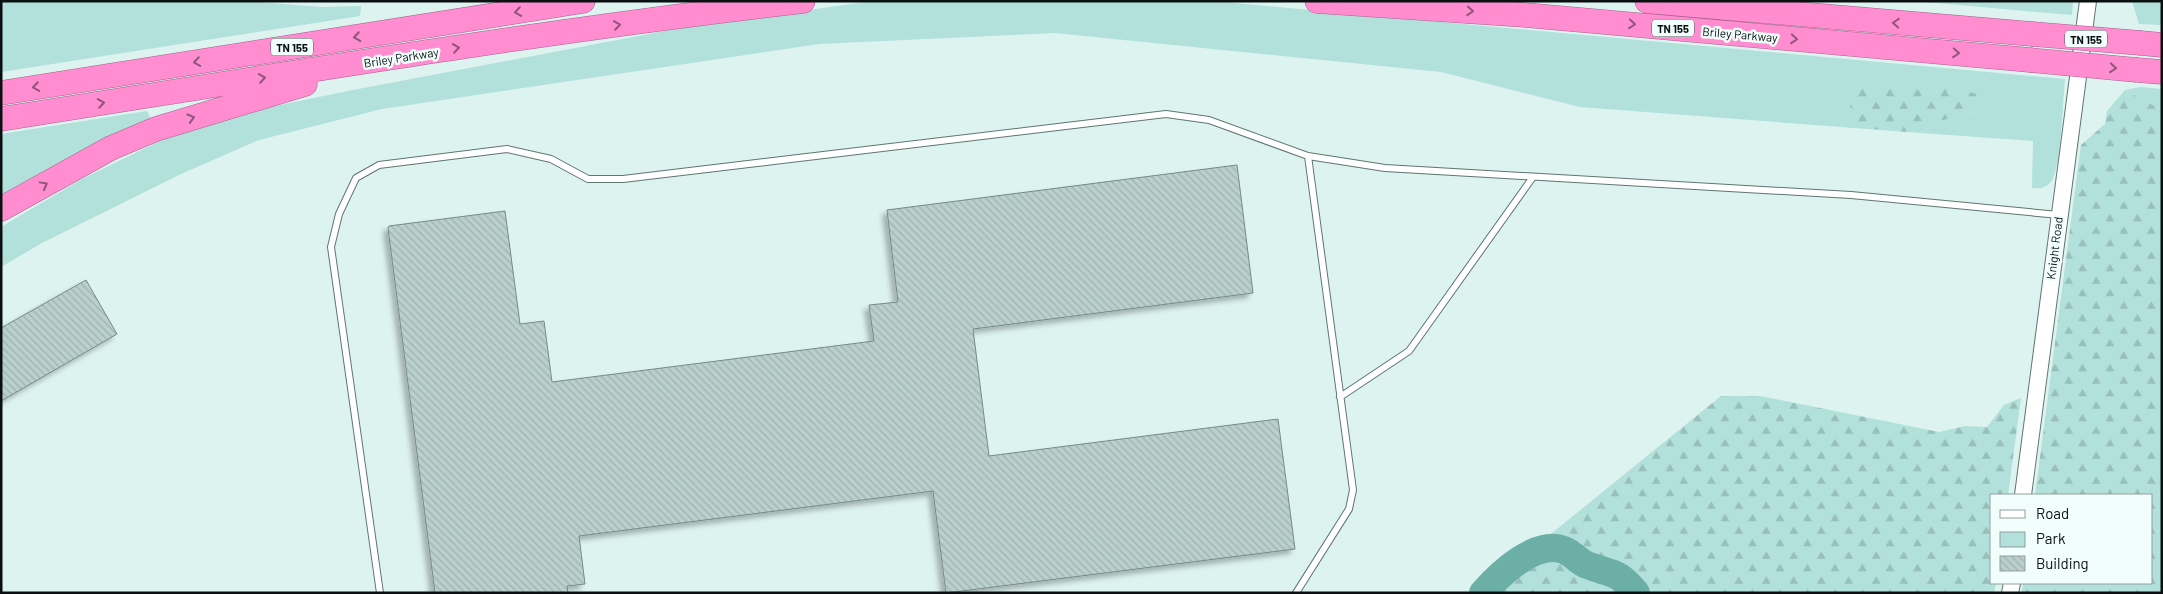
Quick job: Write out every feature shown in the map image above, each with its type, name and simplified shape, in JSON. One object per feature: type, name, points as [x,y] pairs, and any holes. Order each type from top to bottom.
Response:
[{"type":"highway","name":"TN 155","points":[[1,93],[583,1]]},
{"type":"highway","name":"Briley Parkway","points":[[1,119],[391,58],[697,13],[803,1]]},
{"type":"highway","name":"Briley Parkway","points":[[1317,1],[1525,15],[2162,72]]},
{"type":"highway","name":"Briley Parkway","points":[[1647,1],[2151,44]]},
{"type":"highway","points":[[1,209],[111,148],[156,129],[391,58]]},
{"type":"street","name":"Knight Road","points":[[2023,494],[2058,215],[2088,1]]},
{"type":"lane","points":[[380,593],[331,247],[339,214],[356,178],[379,165],[507,150],[551,159],[588,179],[623,179],[1166,114],[1209,120],[1308,156],[1385,168],[1851,195],[2058,215]]},
{"type":"lane","points":[[1296,593],[1349,509],[1353,490],[1308,156]]},
{"type":"lane","points":[[1340,397],[1409,351],[1533,177]]},
{"type":"green space","points":[[1,1],[246,1],[322,7],[361,6],[360,16],[1,72]]},
{"type":"green space","points":[[872,1],[1213,1],[2065,79],[2060,148],[2052,180],[2043,187],[2032,188],[2033,141],[1921,133],[1935,122],[1978,112],[1934,86],[1900,90],[1863,86],[1860,116],[1849,117],[1841,127],[1580,107],[1441,72],[1055,33],[819,44],[382,109],[259,140],[181,174],[42,243],[1,267],[1,227],[82,179],[162,140],[246,112],[675,29]]},
{"type":"green space","points":[[1914,1],[2073,1],[2072,15]]},
{"type":"green space","points":[[2132,1],[2162,1],[2162,25],[2139,24]]},
{"type":"green space","points":[[1863,85],[1900,90],[1934,85],[1988,96],[1978,112],[1935,122],[1921,133],[1841,127],[1849,117],[1859,116],[1850,107],[1854,92]]},
{"type":"green space","points":[[2140,87],[2162,89],[2162,110],[2125,90]]},
{"type":"green space","points":[[2125,90],[2162,110],[2162,593],[2022,593],[2023,584],[2153,584],[2153,494],[2035,494],[2081,145],[2105,124],[2107,111]]},
{"type":"green space","points":[[147,111],[152,121],[1,199],[1,134]]},
{"type":"green space","points":[[1721,396],[1760,396],[1939,432],[1965,426],[1987,427],[2004,405],[2021,398],[2008,494],[1990,494],[1990,584],[1996,584],[1994,593],[1478,593]]},
{"type":"building","points":[[1237,165],[1253,293],[973,329],[989,456],[1278,419],[1295,549],[946,593],[933,491],[579,536],[585,584],[567,586],[568,593],[435,593],[389,226],[505,211],[520,324],[544,321],[552,382],[874,341],[869,305],[898,302],[887,210]]},
{"type":"building","points":[[86,280],[117,334],[1,401],[1,328]]},
{"type":"waterway","points":[[1483,593],[1519,560],[1542,549],[1553,548],[1570,553],[1584,564],[1614,574],[1624,580],[1636,593]]}]
